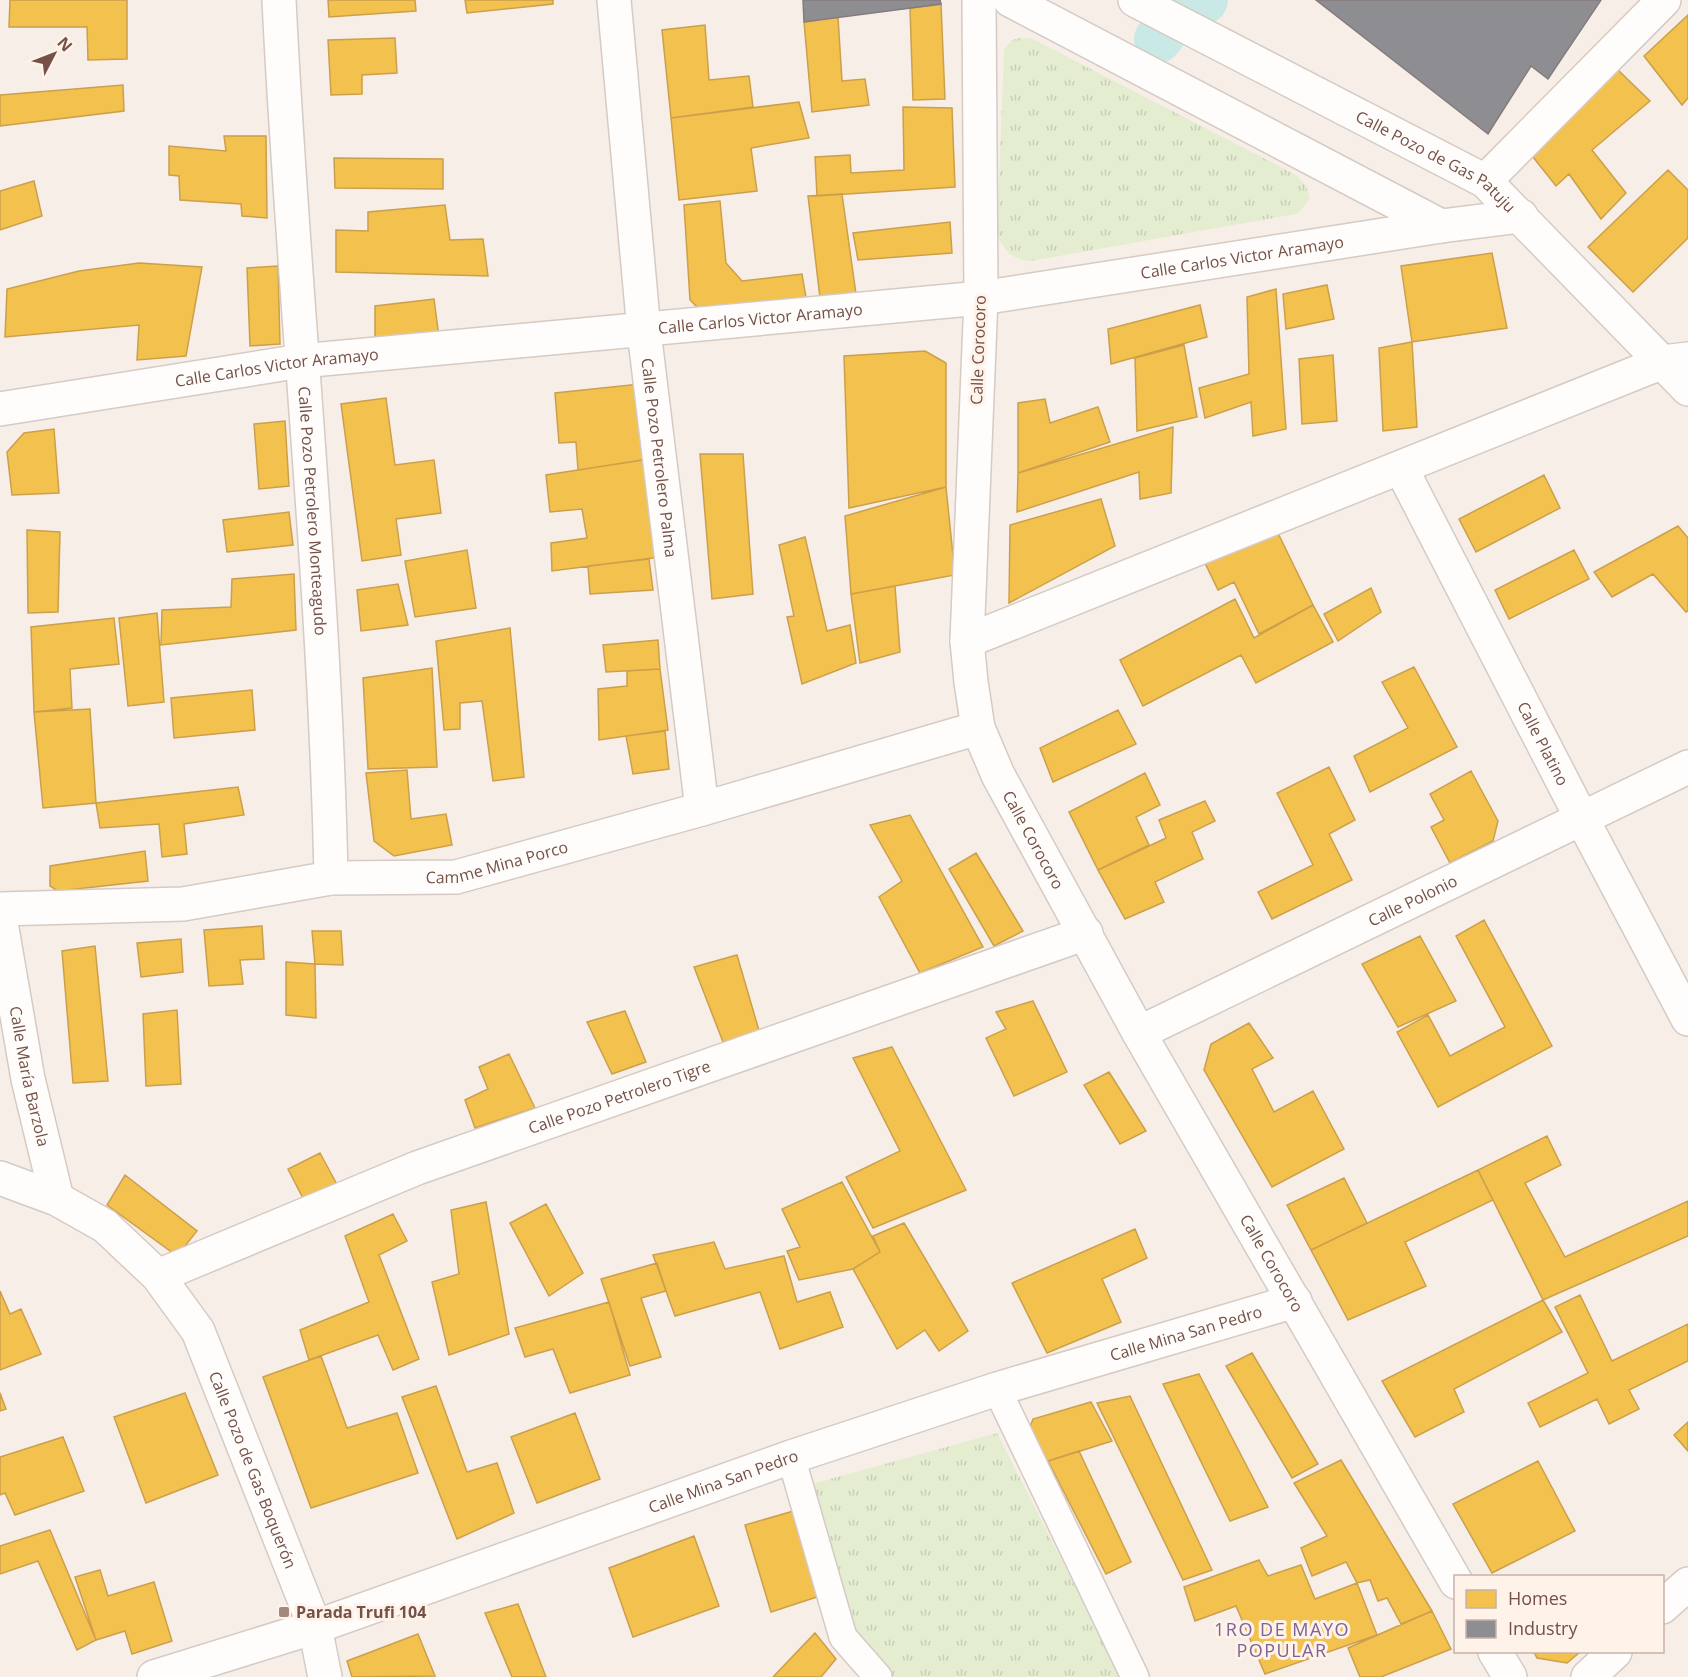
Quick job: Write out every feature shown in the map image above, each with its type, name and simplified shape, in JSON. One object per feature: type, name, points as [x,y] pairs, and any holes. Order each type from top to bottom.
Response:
[{"type":"street","name":"Calle Pozo Petrolero Monteagudo","points":[[279,0],[285,143],[328,760],[331,878]]},
{"type":"street","name":"Calle Pozo Petrolero Palma","points":[[614,0],[644,331],[702,809]]},
{"type":"street","name":"Calle Corocoro","points":[[979,0],[981,298],[967,641],[978,728],[998,775],[1139,1033],[1454,1580]]},
{"type":"street","points":[[1010,0],[1440,226]]},
{"type":"street","name":"Calle Pozo de Gas Patuju","points":[[1135,0],[1485,181],[1675,361],[1688,389]]},
{"type":"street","points":[[1485,181],[1664,0]]},
{"type":"street","name":"Calle Carlos Victor Aramayo","points":[[0,408],[301,361],[981,298],[1440,226],[1521,216]]},
{"type":"street","points":[[967,641],[1675,361]]},
{"type":"street","name":"Calle Platino","points":[[1401,468],[1688,1019]]},
{"type":"street","name":"Camme Mina Porco","points":[[0,909],[183,904],[331,878],[456,877],[702,809],[978,728]]},
{"type":"street","name":"Calle Polonio","points":[[1139,1033],[1688,767]]},
{"type":"street","name":"Calle María Barzola","points":[[0,917],[14,1075],[57,1199]]},
{"type":"street","name":"Calle Pozo Petrolero Tigre","points":[[158,1276],[417,1168],[1086,933]]},
{"type":"street","name":"Calle Pozo de Gas Boquerón","points":[[0,1178],[57,1199],[105,1226],[158,1276],[198,1331],[315,1627],[325,1677]]},
{"type":"street","name":"Calle Mina San Pedro","points":[[154,1677],[315,1627],[791,1457],[997,1389],[1295,1301]]},
{"type":"street","points":[[1664,1605],[1688,1584]]},
{"type":"street","points":[[1496,1653],[1510,1677]]},
{"type":"street","points":[[1588,1677],[1615,1653]]},
{"type":"lane","points":[[997,1389],[1135,1677]]},
{"type":"lane","points":[[791,1457],[843,1637],[878,1677]]},
{"type":"green space","points":[[1031,38],[1296,175],[1306,186],[1310,198],[1296,214],[1031,261],[1019,259],[1006,250],[997,233],[1004,50],[1012,40]]},
{"type":"green space","points":[[997,1433],[1121,1677],[890,1677],[852,1632],[812,1484]]},
{"type":"building: Homes","points":[[10,0],[127,0],[127,59],[88,60],[87,27],[9,27]]},
{"type":"building: Homes","points":[[328,0],[415,0],[416,11],[329,17]]},
{"type":"building: Homes","points":[[465,0],[553,0],[553,4],[467,13]]},
{"type":"building: Homes","points":[[941,4],[945,99],[913,100],[910,8]]},
{"type":"building: Homes","points":[[1688,15],[1688,98],[1682,105],[1644,56]]},
{"type":"building: Homes","points":[[838,17],[842,81],[865,79],[869,105],[812,112],[804,22]]},
{"type":"building: Homes","points":[[705,25],[709,80],[749,76],[753,107],[671,118],[662,30]]},
{"type":"building: Homes","points":[[395,38],[397,73],[362,75],[362,94],[331,95],[328,40]]},
{"type":"building: Homes","points":[[1617,69],[1650,101],[1592,150],[1626,193],[1601,219],[1569,174],[1556,186],[1529,152]]},
{"type":"building: Homes","points":[[123,85],[124,111],[0,126],[0,95]]},
{"type":"building: Homes","points":[[799,102],[809,138],[751,148],[757,191],[679,200],[671,118]]},
{"type":"building: Homes","points":[[903,107],[952,108],[955,187],[817,196],[815,157],[850,155],[851,173],[904,170]]},
{"type":"building: Homes","points":[[224,136],[266,136],[267,218],[242,216],[241,204],[180,200],[179,176],[169,175],[169,146],[226,151]]},
{"type":"building: Homes","points":[[334,158],[443,159],[443,189],[335,188]]},
{"type":"building: Homes","points":[[1668,170],[1688,190],[1688,238],[1633,292],[1588,247]]},
{"type":"building: Homes","points":[[34,181],[42,216],[0,230],[0,191]]},
{"type":"building: Homes","points":[[842,194],[856,294],[820,298],[808,196]]},
{"type":"building: Homes","points":[[720,201],[726,263],[742,281],[802,274],[807,303],[703,313],[690,300],[684,205]]},
{"type":"building: Homes","points":[[445,205],[450,240],[483,239],[488,276],[336,272],[336,230],[368,231],[368,212]]},
{"type":"building: Homes","points":[[950,222],[952,253],[858,260],[853,233]]},
{"type":"building: Homes","points":[[1492,253],[1507,328],[1412,342],[1401,266]]},
{"type":"building: Homes","points":[[139,263],[202,267],[186,356],[137,360],[139,325],[5,337],[7,289],[79,271]]},
{"type":"building: Homes","points":[[278,266],[280,344],[250,346],[247,268]]},
{"type":"building: Homes","points":[[1327,285],[1334,319],[1286,329],[1283,294]]},
{"type":"building: Homes","points":[[1276,289],[1286,429],[1253,436],[1251,402],[1205,418],[1199,388],[1249,374],[1247,297]]},
{"type":"building: Homes","points":[[434,299],[439,337],[375,343],[375,306]]},
{"type":"building: Homes","points":[[1200,305],[1207,337],[1111,364],[1108,329]]},
{"type":"building: Homes","points":[[1412,342],[1417,427],[1383,431],[1379,348]]},
{"type":"building: Homes","points":[[1184,345],[1197,417],[1137,431],[1135,358]]},
{"type":"building: Homes","points":[[925,351],[946,363],[946,487],[849,508],[844,356]]},
{"type":"building: Homes","points":[[1333,355],[1337,421],[1302,424],[1299,359]]},
{"type":"building: Homes","points":[[640,384],[649,459],[578,470],[576,442],[559,443],[555,393]]},
{"type":"building: Homes","points":[[386,398],[395,465],[434,460],[441,513],[396,519],[401,555],[362,561],[341,404]]},
{"type":"building: Homes","points":[[1045,399],[1050,423],[1098,407],[1110,442],[1018,473],[1018,403]]},
{"type":"building: Homes","points":[[285,421],[289,486],[259,489],[254,424]]},
{"type":"building: Homes","points":[[1173,427],[1171,493],[1140,499],[1139,472],[1017,512],[1018,473]]},
{"type":"building: Homes","points":[[54,429],[59,493],[12,495],[7,452],[24,433]]},
{"type":"building: Homes","points":[[700,454],[743,454],[753,594],[712,599]]},
{"type":"building: Homes","points":[[649,459],[660,557],[552,571],[551,543],[587,538],[582,509],[550,512],[546,475]]},
{"type":"building: Homes","points":[[1544,475],[1560,508],[1476,552],[1459,519]]},
{"type":"building: Homes","points":[[946,487],[955,575],[851,594],[845,516]]},
{"type":"building: Homes","points":[[1101,499],[1115,546],[1009,603],[1010,525]]},
{"type":"building: Homes","points":[[289,512],[293,545],[227,552],[223,520]]},
{"type":"building: Homes","points":[[1678,526],[1688,538],[1688,611],[1686,612],[1653,574],[1612,597],[1594,572]]},
{"type":"building: Homes","points":[[1275,527],[1313,605],[1259,634],[1234,582],[1218,590],[1205,563]]},
{"type":"building: Homes","points":[[27,530],[60,532],[58,612],[28,613]]},
{"type":"building: Homes","points":[[805,537],[827,631],[850,625],[856,663],[802,684],[787,617],[794,616],[779,545]]},
{"type":"building: Homes","points":[[467,550],[476,608],[415,617],[405,561]]},
{"type":"building: Homes","points":[[1574,550],[1589,579],[1509,619],[1495,590]]},
{"type":"building: Homes","points":[[649,559],[653,590],[590,594],[588,566]]},
{"type":"building: Homes","points":[[294,574],[296,630],[161,645],[162,610],[231,607],[232,579]]},
{"type":"building: Homes","points":[[398,584],[408,625],[361,631],[357,590]]},
{"type":"building: Homes","points":[[895,586],[900,652],[860,663],[851,594]]},
{"type":"building: Homes","points":[[1371,588],[1381,612],[1338,641],[1324,614]]},
{"type":"building: Homes","points":[[1235,599],[1254,638],[1313,605],[1333,642],[1256,683],[1241,655],[1143,706],[1120,660]]},
{"type":"building: Homes","points":[[157,613],[164,702],[128,706],[119,618]]},
{"type":"building: Homes","points":[[114,618],[119,664],[70,669],[72,708],[34,712],[31,627]]},
{"type":"building: Homes","points":[[510,628],[524,777],[493,781],[482,701],[460,703],[460,729],[444,730],[436,641]]},
{"type":"building: Homes","points":[[658,640],[660,669],[606,672],[603,645]]},
{"type":"building: Homes","points":[[1414,667],[1457,747],[1370,792],[1354,756],[1408,728],[1382,682]]},
{"type":"building: Homes","points":[[432,668],[437,767],[368,769],[363,678]]},
{"type":"building: Homes","points":[[660,669],[668,730],[599,740],[598,689],[627,686],[627,671]]},
{"type":"building: Homes","points":[[252,690],[255,730],[174,738],[171,698]]},
{"type":"building: Homes","points":[[90,709],[96,803],[43,808],[34,712]]},
{"type":"building: Homes","points":[[1118,710],[1136,744],[1053,782],[1040,748]]},
{"type":"building: Homes","points":[[665,731],[669,769],[633,774],[626,736]]},
{"type":"building: Homes","points":[[1329,767],[1355,820],[1329,834],[1352,880],[1272,919],[1258,892],[1313,865],[1277,793]]},
{"type":"building: Homes","points":[[407,770],[411,819],[446,814],[452,845],[394,856],[374,841],[366,773]]},
{"type":"building: Homes","points":[[1471,771],[1498,821],[1493,841],[1450,863],[1431,827],[1444,820],[1430,794]]},
{"type":"building: Homes","points":[[1145,773],[1160,805],[1136,817],[1149,845],[1098,870],[1069,812]]},
{"type":"building: Homes","points":[[238,787],[244,815],[184,824],[187,854],[162,857],[159,824],[100,828],[96,803]]},
{"type":"building: Homes","points":[[1205,801],[1215,821],[1192,832],[1203,859],[1155,882],[1164,902],[1125,919],[1098,870],[1166,838],[1159,820]]},
{"type":"building: Homes","points":[[910,815],[983,947],[920,973],[879,897],[902,881],[870,825]]},
{"type":"building: Homes","points":[[145,851],[148,881],[58,891],[50,886],[50,866]]},
{"type":"building: Homes","points":[[976,853],[1023,931],[994,946],[949,869]]},
{"type":"building: Homes","points":[[1484,920],[1552,1046],[1438,1107],[1397,1032],[1428,1015],[1450,1056],[1505,1027],[1456,936]]},
{"type":"building: Homes","points":[[262,926],[264,959],[240,960],[243,984],[209,986],[204,930]]},
{"type":"building: Homes","points":[[312,931],[341,931],[343,965],[315,964]]},
{"type":"building: Homes","points":[[1420,936],[1456,1001],[1398,1027],[1362,964]]},
{"type":"building: Homes","points":[[181,939],[183,972],[141,977],[137,943]]},
{"type":"building: Homes","points":[[95,946],[108,1081],[73,1083],[62,951]]},
{"type":"building: Homes","points":[[737,955],[760,1034],[723,1042],[694,967]]},
{"type":"building: Homes","points":[[286,962],[315,964],[316,1018],[286,1015]]},
{"type":"building: Homes","points":[[1033,1001],[1067,1072],[1014,1096],[986,1038],[1006,1029],[996,1012]]},
{"type":"building: Homes","points":[[177,1010],[181,1084],[146,1086],[143,1014]]},
{"type":"building: Homes","points":[[625,1011],[646,1062],[612,1074],[587,1022]]},
{"type":"building: Homes","points":[[1249,1023],[1273,1058],[1252,1069],[1274,1112],[1313,1091],[1344,1149],[1272,1187],[1204,1070],[1211,1044]]},
{"type":"building: Homes","points":[[892,1047],[966,1190],[873,1228],[846,1177],[900,1151],[853,1058]]},
{"type":"building: Homes","points":[[509,1054],[535,1108],[475,1128],[465,1100],[488,1089],[479,1067]]},
{"type":"building: Homes","points":[[1109,1072],[1146,1131],[1120,1144],[1084,1085]]},
{"type":"building: Homes","points":[[1547,1136],[1561,1165],[1525,1183],[1565,1257],[1688,1201],[1688,1236],[1543,1300],[1478,1170]]},
{"type":"building: Homes","points":[[320,1153],[340,1190],[306,1204],[288,1169]]},
{"type":"building: Homes","points":[[1478,1170],[1493,1200],[1405,1242],[1426,1286],[1348,1320],[1311,1250]]},
{"type":"building: Homes","points":[[125,1175],[197,1231],[177,1256],[107,1205]]},
{"type":"building: Homes","points":[[1344,1178],[1367,1223],[1311,1250],[1287,1205]]},
{"type":"building: Homes","points":[[842,1182],[880,1252],[853,1269],[799,1280],[787,1251],[800,1247],[782,1209]]},
{"type":"building: Homes","points":[[486,1202],[509,1334],[449,1355],[432,1282],[459,1274],[451,1210]]},
{"type":"building: Homes","points":[[546,1204],[583,1273],[549,1296],[510,1223]]},
{"type":"building: Homes","points":[[393,1214],[407,1241],[379,1255],[419,1359],[393,1370],[378,1335],[309,1360],[300,1330],[369,1302],[345,1236]]},
{"type":"building: Homes","points":[[904,1223],[968,1331],[939,1351],[925,1330],[897,1349],[853,1269],[880,1252],[873,1236]]},
{"type":"building: Homes","points":[[1135,1229],[1147,1258],[1102,1279],[1121,1322],[1047,1353],[1012,1283]]},
{"type":"building: Homes","points":[[714,1242],[725,1269],[784,1256],[797,1302],[830,1292],[843,1327],[780,1349],[760,1292],[675,1316],[653,1255]]},
{"type":"building: Homes","points":[[657,1263],[666,1291],[641,1298],[661,1357],[630,1366],[601,1279]]},
{"type":"building: Homes","points":[[0,1291],[10,1314],[21,1309],[41,1354],[0,1370]]},
{"type":"building: Homes","points":[[1580,1295],[1612,1361],[1688,1324],[1688,1361],[1629,1390],[1639,1409],[1609,1424],[1597,1399],[1540,1427],[1528,1403],[1588,1373],[1555,1307]]},
{"type":"building: Homes","points":[[1543,1300],[1562,1332],[1454,1389],[1464,1412],[1415,1437],[1382,1381]]},
{"type":"building: Homes","points":[[609,1302],[630,1375],[570,1393],[553,1349],[525,1357],[515,1328]]},
{"type":"building: Homes","points":[[1252,1353],[1318,1464],[1292,1478],[1226,1366]]},
{"type":"building: Homes","points":[[321,1356],[347,1428],[397,1413],[418,1473],[311,1508],[263,1377]]},
{"type":"building: Homes","points":[[1199,1374],[1268,1507],[1230,1521],[1163,1384]]},
{"type":"building: Homes","points":[[436,1386],[467,1472],[497,1463],[514,1513],[457,1539],[402,1397]]},
{"type":"building: Homes","points":[[0,1393],[6,1409],[0,1411]]},
{"type":"building: Homes","points":[[185,1393],[218,1475],[146,1503],[114,1417]]},
{"type":"building: Homes","points":[[1130,1396],[1212,1570],[1183,1580],[1097,1403]]},
{"type":"building: Homes","points":[[1091,1402],[1112,1441],[1042,1463],[1028,1432],[1033,1419]]},
{"type":"building: Homes","points":[[575,1413],[600,1479],[537,1503],[511,1437]]},
{"type":"building: Homes","points":[[1688,1422],[1688,1451],[1674,1435]]},
{"type":"building: Homes","points":[[63,1437],[84,1491],[15,1515],[5,1493],[0,1495],[0,1457]]},
{"type":"building: Homes","points":[[1079,1451],[1131,1562],[1106,1574],[1048,1461]]},
{"type":"building: Homes","points":[[1341,1460],[1432,1611],[1401,1624],[1387,1598],[1378,1601],[1370,1580],[1357,1583],[1346,1562],[1312,1576],[1301,1548],[1327,1536],[1294,1483]]},
{"type":"building: Homes","points":[[1538,1461],[1575,1531],[1492,1573],[1453,1504]]},
{"type":"building: Homes","points":[[797,1510],[820,1596],[771,1612],[745,1525]]},
{"type":"building: Homes","points":[[50,1530],[96,1640],[77,1650],[38,1561],[0,1574],[0,1546]]},
{"type":"building: Homes","points":[[694,1536],[719,1606],[633,1637],[609,1568]]},
{"type":"building: Homes","points":[[1259,1560],[1268,1576],[1301,1565],[1315,1599],[1357,1583],[1377,1635],[1265,1674],[1236,1606],[1195,1621],[1184,1587]]},
{"type":"building: Homes","points":[[100,1570],[108,1596],[154,1582],[172,1641],[132,1654],[125,1631],[96,1640],[75,1577]]},
{"type":"building: Homes","points":[[518,1604],[546,1677],[512,1677],[485,1613]]},
{"type":"building: Homes","points":[[1432,1611],[1451,1649],[1381,1677],[1360,1677],[1348,1648]]},
{"type":"building: Homes","points":[[815,1633],[836,1659],[821,1677],[773,1677]]},
{"type":"building: Homes","points":[[418,1634],[435,1676],[352,1677],[347,1661]]},
{"type":"building: Homes","points":[[1534,1653],[1579,1653],[1567,1663],[1537,1658]]},
{"type":"building: Industry","points":[[803,0],[940,0],[941,4],[804,22]]},
{"type":"building: Industry","points":[[1316,0],[1601,0],[1548,79],[1531,66],[1488,134]]},
{"type":"waterway","points":[[1158,39],[1173,20],[1204,0]]},
{"type":"place","name":"Parada Trufi 104","points":[[284,1612]]},
{"type":"district","name":"1RO DE MAYO POPULAR","points":[[1282,1639]]}]
